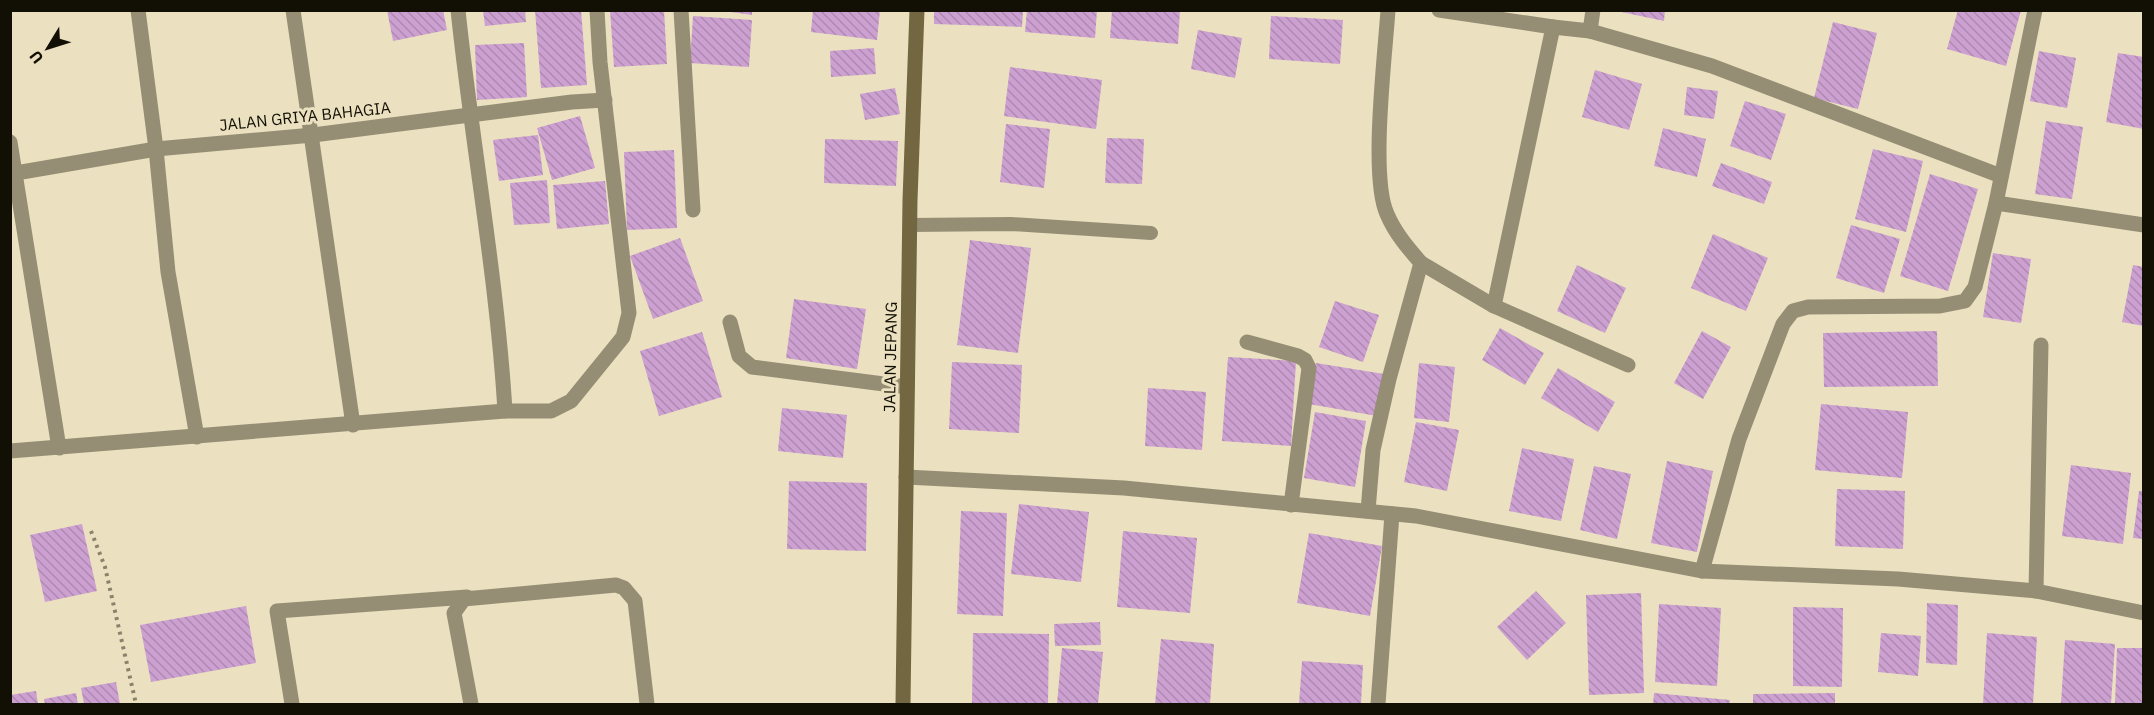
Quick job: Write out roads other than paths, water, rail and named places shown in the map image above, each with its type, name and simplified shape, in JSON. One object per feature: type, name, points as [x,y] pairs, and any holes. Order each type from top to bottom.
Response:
[{"type":"street","points":[[138,10],[156,149],[168,272],[197,437]]},
{"type":"street","points":[[293,10],[353,425]]},
{"type":"street","points":[[458,10],[469,115],[500,323],[505,411]]},
{"type":"street","points":[[10,451],[505,411],[551,411],[571,401],[622,337],[629,313],[597,10]]},
{"type":"street","points":[[681,10],[693,210]]},
{"type":"street","name":"JALAN JEPANG","points":[[903,705],[910,225],[917,10]]},
{"type":"street","points":[[1388,10],[1379,172],[1386,212],[1401,239],[1421,264],[1494,306],[1628,365]]},
{"type":"street","points":[[1439,10],[1590,32],[1712,66],[2001,176]]},
{"type":"street","points":[[1590,32],[1593,10]]},
{"type":"street","points":[[1702,571],[1739,439],[1783,324],[1793,311],[1808,306],[1940,306],[1965,301],[1975,287],[1996,203],[2036,10]]},
{"type":"street","points":[[1494,306],[1552,27]]},
{"type":"street","name":"JALAN GRIYA BAHAGIA","points":[[13,174],[156,149],[312,135],[605,100]]},
{"type":"street","points":[[10,142],[13,174],[59,447]]},
{"type":"street","points":[[1996,203],[2144,225]]},
{"type":"street","points":[[1368,511],[1373,450],[1389,379],[1421,264]]},
{"type":"street","points":[[730,322],[739,356],[752,367],[907,387]]},
{"type":"street","points":[[1247,342],[1298,356],[1305,360],[1309,368],[1291,506]]},
{"type":"street","points":[[2036,591],[2042,345]]},
{"type":"street","points":[[906,477],[1124,488],[1291,506],[1416,516],[1702,571],[1898,579],[2036,591],[2144,613]]},
{"type":"street","points":[[1378,705],[1392,514]]},
{"type":"street","points":[[292,705],[277,611],[616,585],[624,588],[636,601],[647,705]]},
{"type":"street","points":[[471,597],[457,605],[454,613],[471,705]]},
{"type":"lane","points":[[910,225],[1011,224],[1151,233]]}]
